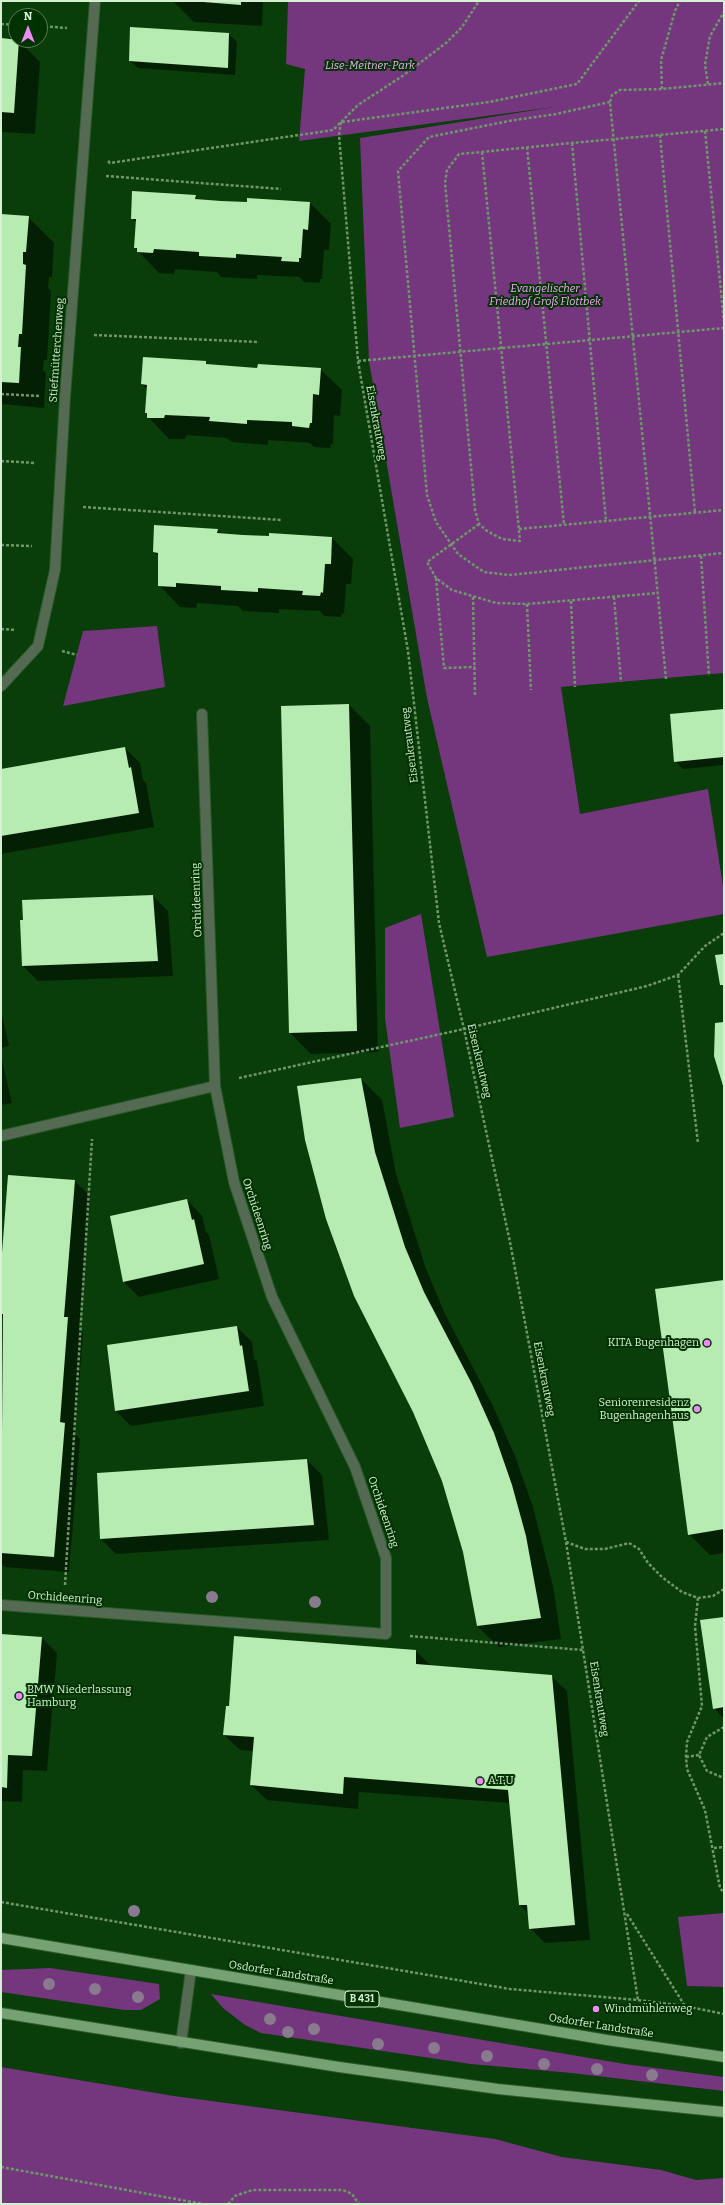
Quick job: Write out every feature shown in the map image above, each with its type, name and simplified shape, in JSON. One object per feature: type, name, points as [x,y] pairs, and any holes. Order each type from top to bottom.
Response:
[{"type":"main road","name":"Osdorfer Landstraße","points":[[1,1938],[724,2057]]},
{"type":"main road","points":[[1,2013],[181,2043],[498,2089],[724,2112]]},
{"type":"street","name":"Stiefmütterchenweg","points":[[1,686],[38,646],[55,570],[65,397],[95,1]]},
{"type":"street","name":"Orchideenring","points":[[1,1605],[386,1634],[386,1558],[355,1466],[272,1297],[234,1182],[215,1086],[202,714]]},
{"type":"street","points":[[1,1136],[215,1086]]},
{"type":"street","points":[[181,2043],[191,1970]]},
{"type":"path","points":[[87,122],[110,163],[333,130],[358,105],[446,43],[462,27],[479,1]]},
{"type":"path","points":[[341,122],[489,102],[576,84],[639,1]]},
{"type":"path","points":[[662,89],[661,60],[675,11],[680,1]]},
{"type":"path","points":[[708,84],[705,65],[710,36],[724,12]]},
{"type":"path","points":[[666,680],[610,102],[612,95],[620,90],[662,89],[724,83]]},
{"type":"path","points":[[610,102],[556,114],[509,121],[429,137],[398,171],[427,495],[436,522],[458,554],[484,572],[509,575],[724,553]]},
{"type":"path","name":"Eisenkrautweg","points":[[341,122],[339,135],[358,361],[408,651],[439,923],[464,1029],[510,1242],[566,1542],[626,1912],[638,2000]]},
{"type":"path","points":[[482,152],[520,541],[502,538],[487,531],[480,524],[475,510],[445,183],[447,170],[459,154],[724,129]]},
{"type":"path","points":[[705,131],[724,322]]},
{"type":"path","points":[[660,135],[695,513]]},
{"type":"path","points":[[572,143],[606,521]]},
{"type":"path","points":[[527,148],[564,525]]},
{"type":"path","points":[[82,174],[281,188]]},
{"type":"path","points":[[358,361],[724,328]]},
{"type":"path","points":[[70,334],[260,342]]},
{"type":"path","points":[[1,394],[65,397]]},
{"type":"path","points":[[1,461],[61,464]]},
{"type":"path","points":[[58,505],[282,520]]},
{"type":"path","points":[[519,529],[724,510]]},
{"type":"path","points":[[480,524],[427,562],[436,578],[452,590],[496,603],[527,604],[658,593]]},
{"type":"path","points":[[1,544],[56,548]]},
{"type":"path","points":[[701,556],[709,676]]},
{"type":"path","points":[[436,578],[444,668],[475,667]]},
{"type":"path","points":[[473,597],[476,695]]},
{"type":"path","points":[[614,597],[621,682]]},
{"type":"path","points":[[571,601],[575,687]]},
{"type":"path","points":[[527,604],[531,690]]},
{"type":"path","points":[[215,1086],[239,1078],[464,1029],[647,986],[678,975],[705,946],[724,933]]},
{"type":"path","points":[[678,975],[698,1143]]},
{"type":"path","points":[[64,1610],[94,1115]]},
{"type":"path","points":[[566,1542],[585,1549],[605,1549],[629,1543],[639,1549],[648,1563],[662,1578],[682,1592],[698,1598],[713,1596],[724,1590]]},
{"type":"path","points":[[698,1598],[695,1626],[702,1706],[687,1742],[687,1769],[705,1810],[714,1848],[720,1888],[724,1893]]},
{"type":"path","points":[[386,1634],[583,1650]]},
{"type":"path","points":[[699,1755],[708,1737],[724,1727]]},
{"type":"path","points":[[686,1757],[699,1755]]},
{"type":"path","points":[[699,1755],[708,1770],[724,1778]]},
{"type":"path","points":[[714,1848],[724,1847]]},
{"type":"path","points":[[1,1902],[510,1989],[638,2000],[685,2006],[724,2014]]},
{"type":"path","points":[[626,1912],[685,2006]]},
{"type":"path","points":[[1,2167],[203,2204]]},
{"type":"path","points":[[228,2204],[235,2196],[252,2190],[343,2190],[352,2194],[359,2204]]},
{"type":"green space","name":"Evangelischer Friedhof Groß Flottbek","points":[[288,1],[724,1],[724,673],[561,687],[580,814],[708,789],[724,893],[724,914],[487,957],[427,698],[369,361],[360,138],[554,107],[299,141],[305,69],[286,64]]},
{"type":"green space","points":[[157,626],[165,687],[63,706],[83,631]]},
{"type":"green space","points":[[421,914],[454,1117],[400,1128],[385,1018],[385,928]]},
{"type":"green space","points":[[724,1913],[724,1987],[687,1986],[678,1917]]},
{"type":"green space","points":[[50,1968],[159,1984],[160,1999],[141,2010],[124,2010],[1,1992],[1,1970]]},
{"type":"green space","points":[[211,1994],[625,2064],[724,2077],[724,2091],[571,2073],[471,2064],[261,2033],[245,2025],[223,2008]]},
{"type":"green space","points":[[1,2067],[174,2096],[495,2139],[562,2157],[661,2170],[696,2180],[724,2178],[724,2204],[1,2204]]},
{"type":"building","points":[[191,1],[241,1],[241,5]]},
{"type":"building","points":[[130,27],[229,33],[228,68],[129,61]]},
{"type":"building","points":[[1,38],[8,39],[8,48],[18,48],[14,113],[1,112]]},
{"type":"building","points":[[132,191],[196,195],[195,199],[221,201],[247,202],[247,198],[310,202],[308,230],[303,229],[301,258],[299,258],[299,262],[281,261],[282,257],[236,254],[236,258],[199,256],[199,252],[154,249],[153,253],[137,252],[137,248],[134,248],[136,219],[131,219]]},
{"type":"building","points":[[1,214],[29,216],[26,252],[23,252],[23,264],[26,265],[22,334],[19,334],[18,347],[21,347],[19,383],[1,382]]},
{"type":"building","points":[[143,357],[206,361],[206,364],[257,368],[258,364],[321,368],[319,395],[313,394],[312,423],[310,423],[309,428],[292,426],[292,422],[247,420],[247,424],[209,421],[210,417],[165,415],[164,418],[147,418],[147,413],[145,413],[147,385],[141,384]]},
{"type":"building","points":[[154,525],[218,529],[217,533],[243,535],[269,536],[269,533],[332,537],[331,564],[325,564],[323,593],[321,592],[320,596],[302,595],[303,591],[258,588],[258,592],[221,590],[221,586],[176,583],[176,587],[158,586],[158,553],[153,552]]},
{"type":"building","points":[[349,704],[357,1031],[289,1033],[281,706]]},
{"type":"building","points":[[724,709],[724,757],[674,762],[670,714]]},
{"type":"building","points":[[125,747],[129,768],[131,767],[139,813],[1,836],[1,769]]},
{"type":"building","points":[[153,895],[158,961],[22,966],[20,920],[23,920],[22,900]]},
{"type":"building","points":[[724,954],[724,985],[720,985],[715,955]]},
{"type":"building","points":[[724,1022],[724,1089],[714,1056],[715,1023]]},
{"type":"building","points":[[361,1078],[375,1152],[405,1247],[424,1292],[472,1384],[494,1433],[512,1485],[526,1536],[541,1618],[477,1626],[463,1552],[442,1481],[413,1412],[354,1296],[326,1219],[305,1140],[297,1086]]},
{"type":"building","points":[[8,1175],[75,1180],[64,1317],[68,1317],[60,1422],[65,1423],[54,1557],[1,1553],[3,1314],[1,1314],[1,1266]]},
{"type":"building","points":[[187,1199],[192,1220],[194,1219],[204,1264],[123,1282],[110,1216]]},
{"type":"building","name":"Seniorenresidenz Bugenhagenhaus","points":[[724,1280],[724,1529],[688,1535],[655,1289]]},
{"type":"building","points":[[237,1326],[240,1346],[242,1345],[249,1391],[115,1411],[107,1345]]},
{"type":"building","points":[[307,1459],[314,1525],[100,1539],[97,1473]]},
{"type":"building","points":[[724,1617],[724,1707],[713,1709],[700,1620]]},
{"type":"building","name":"BMW Niederlassung Hamburg","points":[[1,1634],[42,1637],[32,1756],[8,1755],[7,1788],[1,1787]]},
{"type":"building","name":"A.T.U","points":[[234,1636],[416,1650],[416,1664],[552,1675],[575,1925],[529,1929],[527,1905],[519,1905],[508,1790],[344,1777],[343,1794],[250,1785],[254,1737],[223,1735],[226,1706],[229,1706]]},
{"type":"place","name":"KITA Bugenhagen","points":[[707,1343]]},
{"type":"place","name":"Seniorenresidenz Bugenhagenhaus","points":[[697,1409]]},
{"type":"place","name":"BMW Niederlassung Hamburg","points":[[19,1696]]},
{"type":"place","name":"A.T.U","points":[[480,1781]]},
{"type":"place","name":"Windmühlenweg","points":[[596,2009]]},
{"type":"park label","name":"Lise-Meitner-Park","points":[[370,66]]}]
